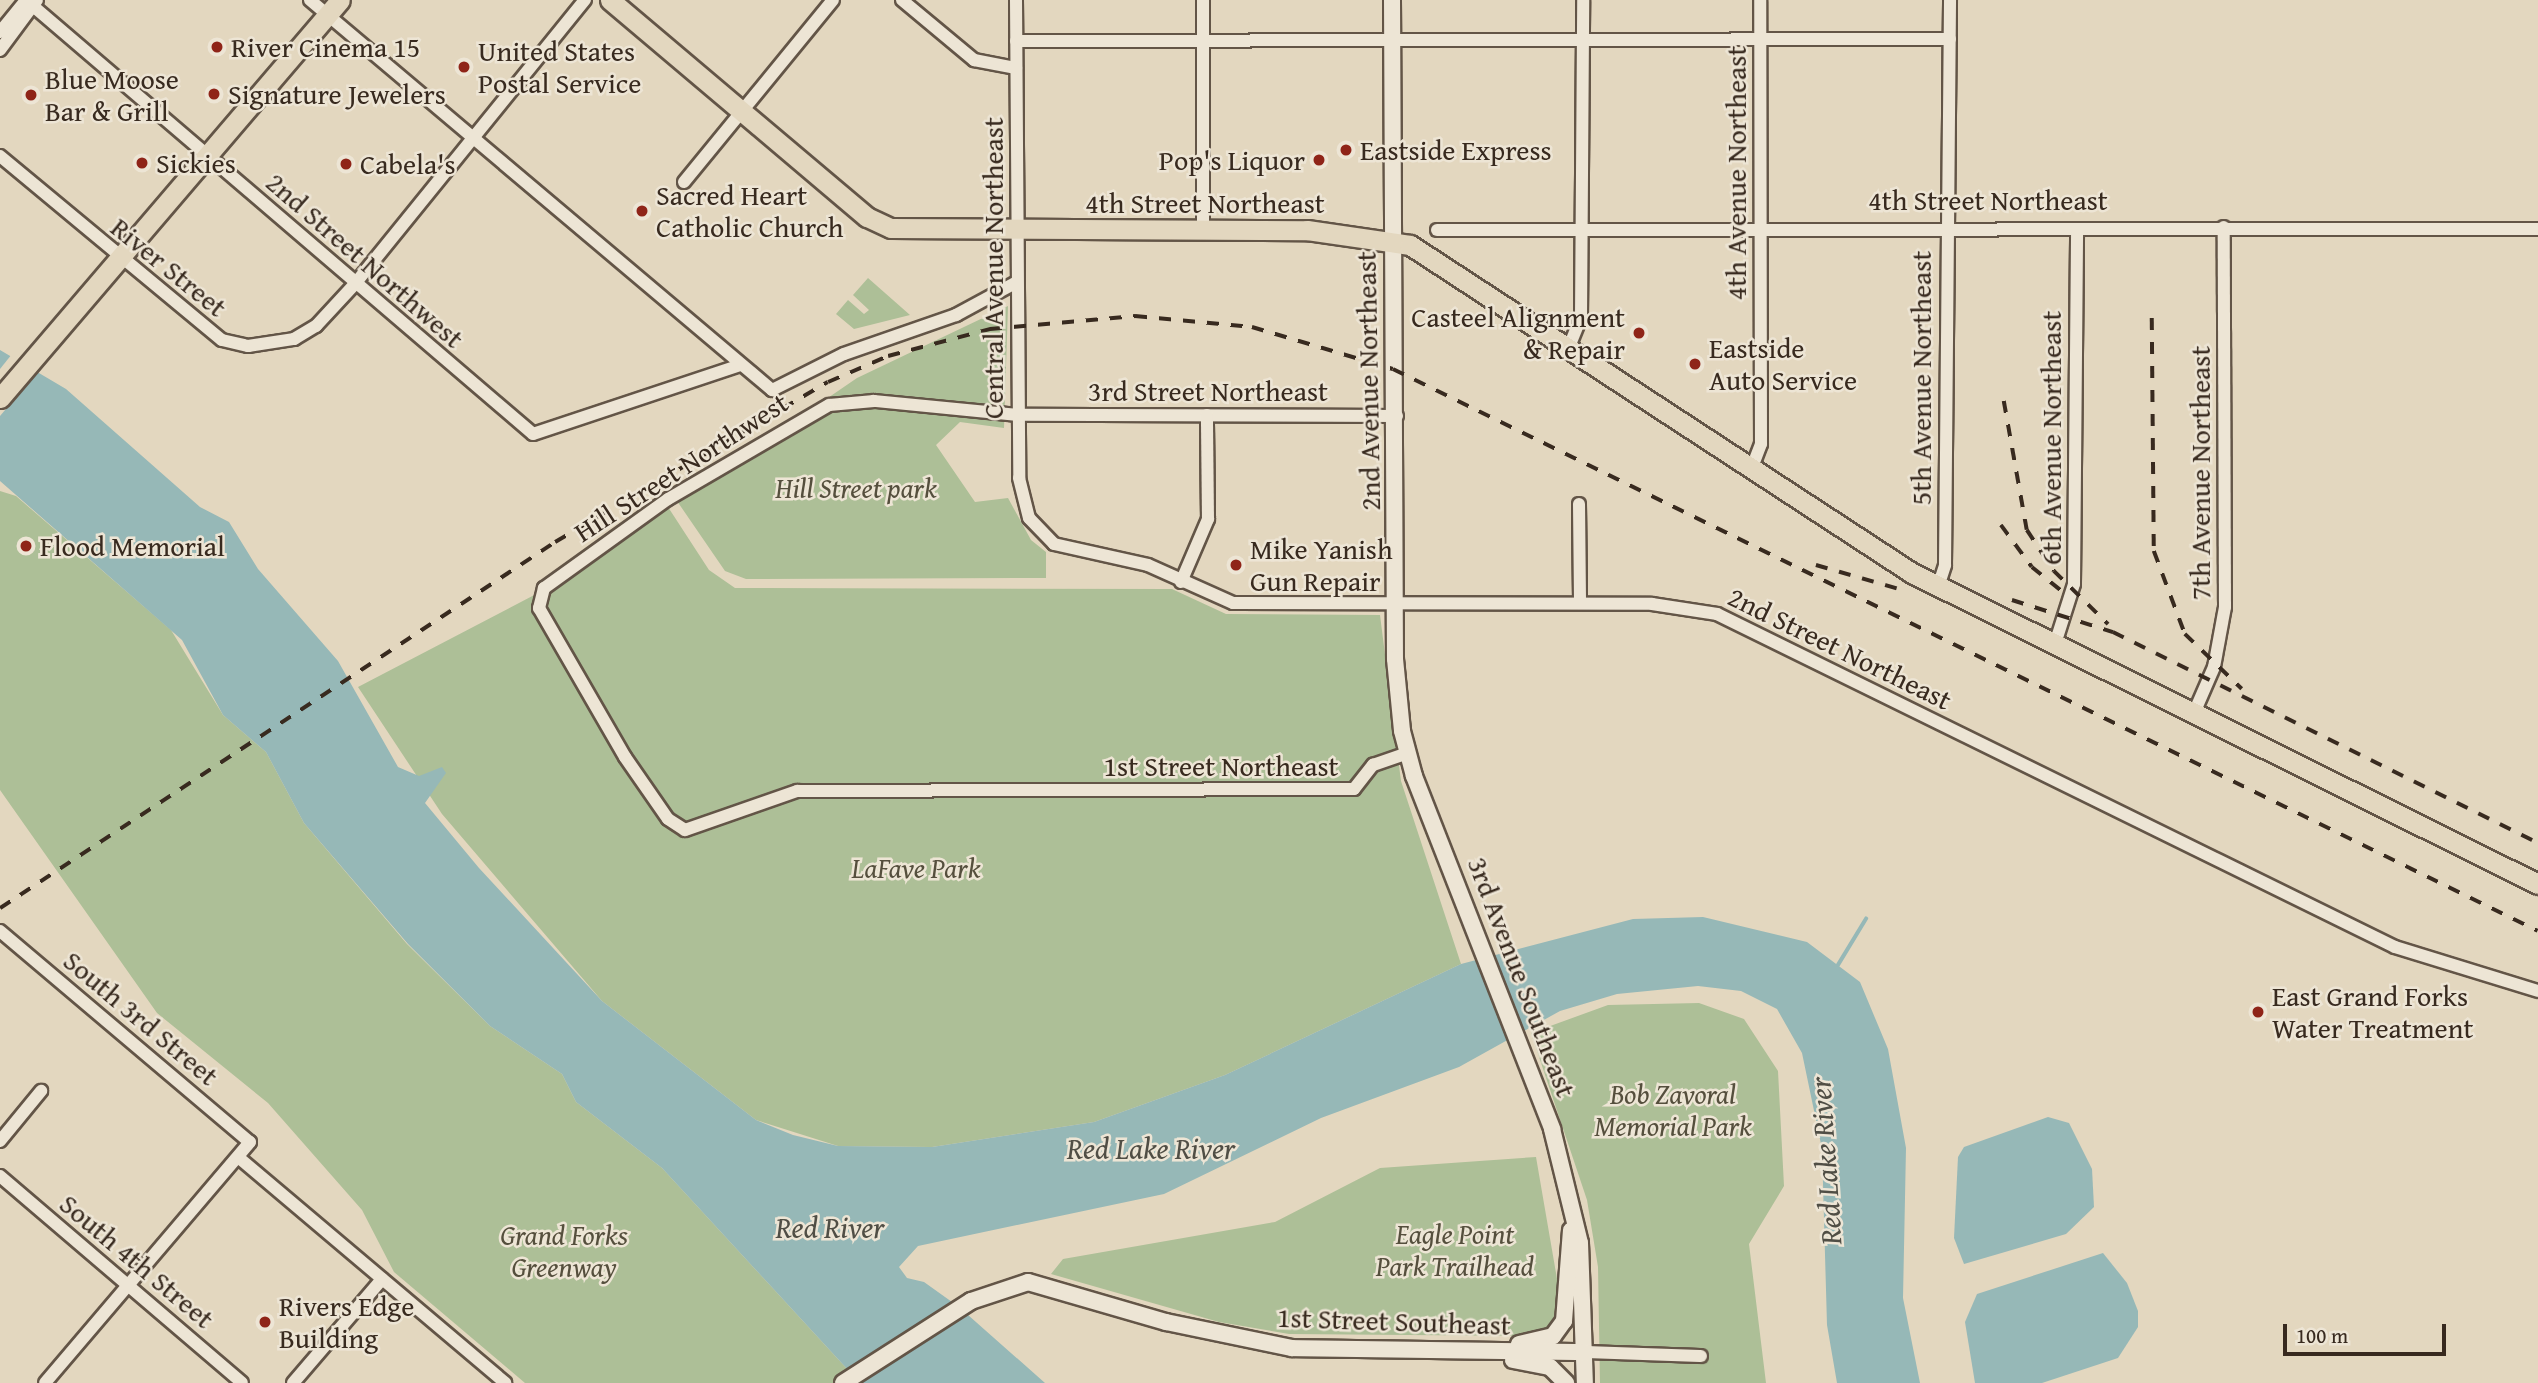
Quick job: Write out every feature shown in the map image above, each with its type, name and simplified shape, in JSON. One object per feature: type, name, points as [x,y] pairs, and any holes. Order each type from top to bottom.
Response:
[{"type":"main road","name":"4th Street Northeast","points":[[610,0],[879,224],[1017,230],[1203,229],[1392,239]]},
{"type":"main road","points":[[0,398],[334,7]]},
{"type":"main road","points":[[1392,239],[1443,262],[1751,470],[1938,587],[2538,884]]},
{"type":"street","points":[[310,0],[334,7],[476,136],[772,390],[844,354],[956,315],[1017,282]]},
{"type":"street","name":"River Street","points":[[0,156],[118,258],[212,334],[241,346],[303,336],[354,285],[585,0]]},
{"type":"street","points":[[684,182],[739,110],[833,0]]},
{"type":"street","points":[[902,0],[974,60],[1016,68]]},
{"type":"street","name":"Central Avenue Northeast","points":[[1016,0],[1018,415],[1021,495],[1038,531]]},
{"type":"street","points":[[1203,0],[1203,229]]},
{"type":"street","name":"2nd Avenue Northeast","points":[[1392,0],[1397,686],[1407,753],[1424,800]]},
{"type":"street","points":[[1569,347],[1581,317],[1583,0]]},
{"type":"street","name":"4th Avenue Northeast","points":[[1751,470],[1761,444],[1760,0]]},
{"type":"street","name":"5th Avenue Northeast","points":[[1938,587],[1945,565],[1945,229],[1950,0]]},
{"type":"street","points":[[0,32],[32,2]]},
{"type":"street","points":[[0,50],[32,2]]},
{"type":"street","name":"2nd Street Northwest","points":[[32,2],[354,285],[541,435],[741,365]]},
{"type":"street","points":[[1016,41],[1950,38]]},
{"type":"street","name":"4th Street Northeast","points":[[1437,230],[2077,229],[2224,226],[2538,229]]},
{"type":"street","name":"7th Avenue Northeast","points":[[2194,713],[2214,667],[2225,607],[2224,226]]},
{"type":"street","name":"6th Avenue Northeast","points":[[2055,644],[2074,584],[2077,229]]},
{"type":"street","name":"Hill Street Northwest","points":[[1018,415],[874,401],[829,405],[692,482],[544,588],[539,608],[549,633],[668,820],[685,830],[797,791],[1020,791]]},
{"type":"street","name":"3rd Street Northeast","points":[[1018,415],[1397,416]]},
{"type":"street","points":[[1181,582],[1208,519],[1207,415]]},
{"type":"street","points":[[1580,504],[1580,603]]},
{"type":"street","name":"2nd Street Northeast","points":[[1038,531],[1063,549],[1136,561],[1233,603],[1580,603],[1674,606],[1739,623],[2395,947],[2538,991]]},
{"type":"street","name":"1st Street Northeast","points":[[1020,791],[1354,789],[1373,765],[1407,753]]},
{"type":"street","name":"3rd Avenue Southeast","points":[[1424,800],[1552,1129],[1572,1199],[1585,1352],[1585,1383]]},
{"type":"street","name":"South 3rd Street","points":[[0,931],[250,1142],[238,1157]]},
{"type":"street","points":[[0,1141],[41,1091]]},
{"type":"street","points":[[45,1383],[238,1157],[505,1383]]},
{"type":"street","name":"South 4th Street","points":[[0,1177],[242,1383]]},
{"type":"street","points":[[1458,1352],[1553,1336],[1567,1314],[1576,1259]]},
{"type":"street","points":[[293,1383],[382,1279]]},
{"type":"street","name":"1st Street Southeast","points":[[843,1383],[971,1301],[1028,1282],[1093,1298],[1166,1322],[1292,1348],[1701,1356]]},
{"type":"street","points":[[1458,1352],[1550,1367],[1566,1383]]},
{"type":"green space","points":[[868,278],[910,315],[854,329],[836,314],[848,300],[864,314],[869,310],[853,295]]},
{"type":"green space","name":"Hill Street park","points":[[1008,306],[1004,428],[960,422],[936,445],[975,502],[1008,498],[1031,540],[1046,552],[1046,578],[746,579],[725,571],[677,501],[857,378]]},
{"type":"green space","name":"Grand Forks Greenway","points":[[0,491],[16,496],[171,630],[223,715],[266,752],[304,823],[407,944],[490,1026],[562,1074],[576,1102],[662,1168],[860,1383],[525,1383],[394,1272],[362,1210],[268,1103],[157,1013],[0,790]]},
{"type":"green space","name":"LaFave Park","points":[[668,507],[709,570],[735,588],[1172,589],[1226,614],[1380,615],[1401,781],[1461,964],[1225,1075],[1094,1122],[932,1147],[838,1146],[756,1120],[602,1001],[442,814],[358,687],[540,592]]},
{"type":"green space","name":"Bob Zavoral Memorial Park","points":[[1699,1003],[1744,1019],[1778,1071],[1784,1186],[1749,1244],[1766,1383],[1600,1383],[1598,1267],[1587,1200],[1531,1033],[1608,1005]]},
{"type":"green space","name":"Eagle Point Park Trailhead","points":[[1536,1157],[1561,1302],[1555,1320],[1539,1336],[1289,1334],[1219,1322],[1051,1274],[1063,1259],[1275,1222],[1380,1168]]},
{"type":"water","points":[[0,350],[66,389],[200,507],[229,522],[258,569],[338,661],[398,767],[419,776],[442,767],[446,773],[425,803],[479,868],[602,1001],[756,1120],[793,1135],[838,1146],[932,1147],[1094,1122],[1225,1075],[1461,964],[1633,919],[1703,917],[1807,942],[1860,982],[1888,1049],[1906,1148],[1903,1298],[1920,1383],[1837,1383],[1827,1325],[1822,1149],[1802,1053],[1777,1009],[1741,991],[1698,986],[1617,994],[1560,1011],[1459,1067],[1321,1118],[1164,1194],[918,1246],[899,1267],[907,1278],[924,1282],[959,1307],[1045,1383],[860,1383],[662,1168],[576,1102],[562,1074],[490,1026],[408,944],[304,823],[266,752],[223,715],[182,640],[0,481]]},
{"type":"water","points":[[2048,1117],[2069,1123],[2092,1169],[2094,1207],[2066,1234],[1964,1264],[1954,1238],[1958,1157],[1964,1147]]},
{"type":"water","points":[[2103,1253],[2127,1283],[2138,1311],[2138,1327],[2118,1358],[2042,1383],[1975,1383],[1965,1322],[1977,1294]]},
{"type":"pier","points":[[12,354],[39,370],[0,416],[0,369]]},
{"type":"waterway","points":[[1838,965],[1866,919]]},
{"type":"railway","points":[[0,908],[555,542],[828,382],[888,356],[990,329],[1135,316],[1252,327],[1393,369],[2538,931]]},
{"type":"railway","points":[[2152,318],[2154,551],[2185,634],[2242,689]]},
{"type":"railway","points":[[2004,401],[2027,530],[2054,571],[2108,624]]},
{"type":"railway","points":[[2001,525],[2032,567],[2068,596]]},
{"type":"railway","points":[[1816,565],[1906,591]]},
{"type":"railway","points":[[2012,600],[2113,632],[2538,843]]},
{"type":"place","name":"River Cinema 15","points":[[217,47]]},
{"type":"place","name":"United States Postal Service","points":[[464,67]]},
{"type":"place","name":"Signature Jewelers","points":[[214,94]]},
{"type":"place","name":"Blue Moose Bar & Grill","points":[[31,95]]},
{"type":"place","name":"Eastside Express","points":[[1346,150]]},
{"type":"place","name":"Pop's Liquor","points":[[1319,160]]},
{"type":"place","name":"Sickies","points":[[142,163]]},
{"type":"place","name":"Cabela's","points":[[346,164]]},
{"type":"place","name":"Sacred Heart Catholic Church","points":[[642,211]]},
{"type":"place","name":"Casteel Alignment & Repair","points":[[1639,333]]},
{"type":"place","name":"Eastside Auto Service","points":[[1695,364]]},
{"type":"place","name":"Flood Memorial","points":[[26,546]]},
{"type":"place","name":"Mike Yanish Gun Repair","points":[[1236,565]]},
{"type":"place","name":"East Grand Forks Water Treatment","points":[[2258,1012]]},
{"type":"place","name":"Rivers Edge Building","points":[[265,1322]]},
{"type":"water label","name":"Red Lake River","points":[[1151,1148]]},
{"type":"water label","name":"Red Lake River","points":[[1825,1161]]},
{"type":"water label","name":"Red River","points":[[830,1227]]}]
